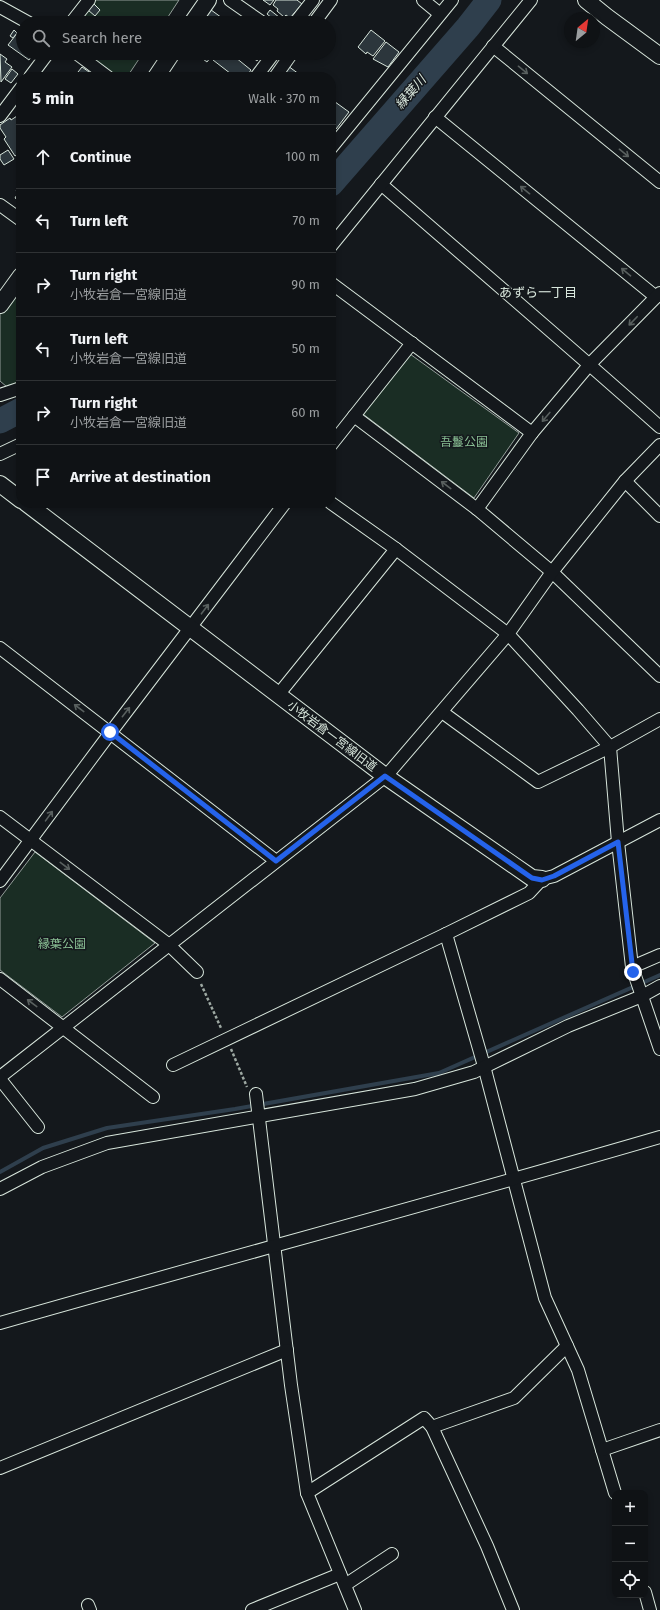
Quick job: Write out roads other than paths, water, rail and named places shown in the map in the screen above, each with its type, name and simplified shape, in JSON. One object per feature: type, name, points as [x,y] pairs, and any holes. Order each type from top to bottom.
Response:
[{"type":"street","points":[[76,16],[89,0]]},
{"type":"street","points":[[197,16],[208,0]]},
{"type":"street","points":[[230,0],[253,16]]},
{"type":"street","points":[[300,16],[313,0]]},
{"type":"street","points":[[319,16],[331,0]]},
{"type":"street","points":[[424,0],[440,14]]},
{"type":"street","points":[[336,142],[452,0]]},
{"type":"street","points":[[336,240],[531,0]]},
{"type":"street","points":[[586,0],[660,56]]},
{"type":"street","points":[[0,7],[16,16]]},
{"type":"street","points":[[493,46],[660,182]]},
{"type":"street","points":[[34,72],[43,60]]},
{"type":"street","points":[[85,60],[101,72]]},
{"type":"street","points":[[159,72],[167,60]]},
{"type":"street","points":[[260,72],[269,60]]},
{"type":"street","points":[[279,72],[287,60]]},
{"type":"street","points":[[0,116],[16,95]]},
{"type":"street","points":[[435,117],[658,295],[590,364],[532,433],[477,509]]},
{"type":"street","points":[[381,184],[504,292],[590,364],[660,427]]},
{"type":"street","points":[[0,204],[16,216]]},
{"type":"street","points":[[0,305],[16,283]]},
{"type":"street","points":[[336,287],[532,433]]},
{"type":"street","points":[[336,439],[412,343]]},
{"type":"street","points":[[0,395],[16,390]]},
{"type":"street","points":[[354,416],[477,509],[552,572],[660,676]]},
{"type":"street","points":[[38,1127],[0,1078],[168,944],[385,776],[508,634],[552,572],[626,481],[660,445]]},
{"type":"street","points":[[0,454],[16,446]]},
{"type":"street","points":[[626,481],[660,516]]},
{"type":"street","points":[[0,484],[16,496]]},
{"type":"street","points":[[336,507],[396,549],[508,634],[610,747],[618,842],[633,972],[660,1049]]},
{"type":"street","name":"小牧岩倉一宮線旧道","points":[[33,508],[385,776],[532,878],[542,880]]},
{"type":"street","points":[[0,881],[110,732],[282,508]]},
{"type":"street","points":[[278,695],[396,549]]},
{"type":"street","points":[[0,648],[276,861]]},
{"type":"street","points":[[442,712],[538,782],[610,747],[660,719]]},
{"type":"street","points":[[0,817],[168,944],[197,972]]},
{"type":"street","points":[[173,1065],[529,893],[542,880],[554,876],[660,820]]},
{"type":"street","points":[[446,934],[483,1063],[545,1298],[578,1370],[614,1490]]},
{"type":"street","points":[[633,972],[660,955]]},
{"type":"street","points":[[0,979],[153,1097]]},
{"type":"street","points":[[0,1189],[42,1167],[107,1143],[259,1114],[415,1089],[474,1072],[483,1063],[660,986]]},
{"type":"street","points":[[256,1095],[287,1350],[307,1493],[355,1610]]},
{"type":"street","points":[[0,1323],[660,1137]]},
{"type":"street","points":[[432,1427],[514,1398],[567,1346]]},
{"type":"street","points":[[0,1468],[287,1350]]},
{"type":"street","points":[[307,1493],[424,1418],[432,1427],[487,1546],[513,1610]]},
{"type":"street","points":[[602,1450],[660,1430]]},
{"type":"street","points":[[252,1610],[342,1580],[392,1554]]},
{"type":"street","points":[[647,1598],[650,1610]]},
{"type":"waterway","name":"縁葉川","points":[[336,178],[468,27],[489,0]]},
{"type":"waterway","name":"縁葉川","points":[[0,421],[16,413]]},
{"type":"waterway","points":[[0,1172],[43,1148],[107,1128],[235,1109],[439,1073],[660,975]]},
{"type":"district","name":"あずら一丁目","points":[[538,292]]},
{"type":"park label","name":"吾鬘公園","points":[[464,442]]},
{"type":"park label","name":"縁葉公園","points":[[62,944]]}]
